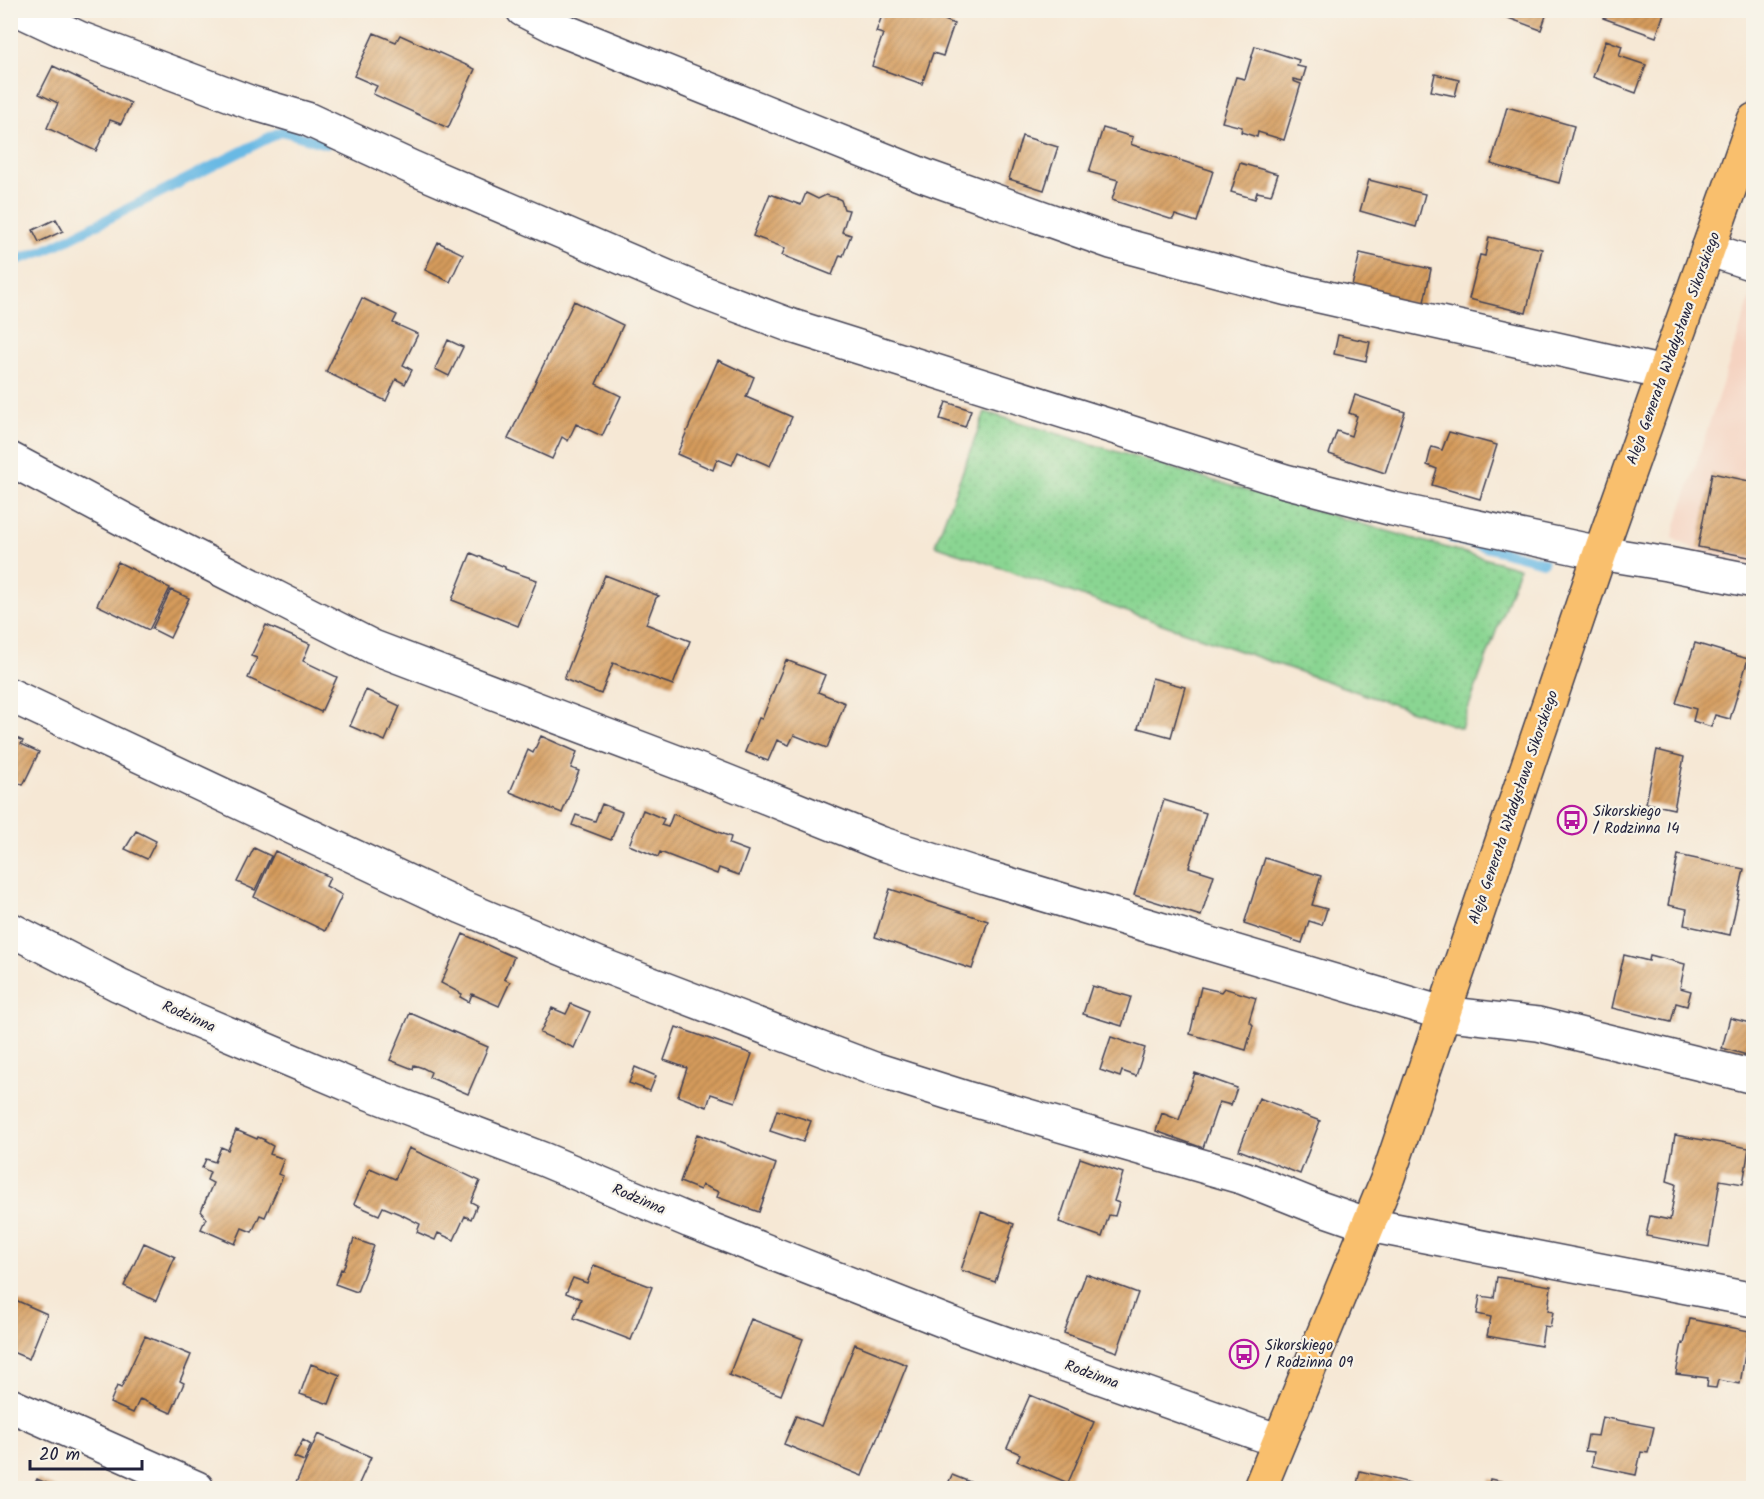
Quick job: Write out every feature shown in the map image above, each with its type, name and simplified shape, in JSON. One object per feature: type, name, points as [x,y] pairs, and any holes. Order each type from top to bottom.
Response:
[{"type":"main road","name":"Aleja Generała Władysława Sikorskiego","points":[[1260,1488],[1388,1177],[1600,553],[1754,120]]},
{"type":"street","points":[[19,10],[89,42],[252,103],[306,119],[413,168],[691,288],[792,326],[1285,481],[1393,510],[1600,553],[1754,581]]},
{"type":"street","points":[[523,10],[573,34],[925,176],[1111,242],[1296,291],[1664,373]]},
{"type":"street","points":[[1708,249],[1754,263]]},
{"type":"street","points":[[10,459],[373,647],[700,771],[880,843],[985,877],[1442,1013],[1538,1024],[1754,1077]]},
{"type":"street","points":[[10,695],[462,907],[599,964],[874,1069],[966,1098],[1244,1178],[1369,1225],[1754,1300]]},
{"type":"street","name":"Rodzinna","points":[[10,929],[119,985],[366,1092],[545,1160],[690,1221],[962,1328],[1279,1441]]},
{"type":"street","points":[[10,1405],[197,1488]]},
{"type":"shaded area","points":[[1753,289],[1753,566],[1700,553],[1672,538]]},
{"type":"green space","points":[[985,412],[1305,508],[1519,568],[1461,728],[935,545]]},
{"type":"building","points":[[884,10],[949,10],[945,20],[954,24],[943,56],[933,53],[922,84],[872,66],[883,34],[876,32]]},
{"type":"building","points":[[1493,10],[1548,10],[1541,30],[1492,12]]},
{"type":"building","points":[[1606,10],[1665,10],[1656,37],[1603,18]]},
{"type":"building","points":[[374,33],[396,42],[400,35],[475,69],[448,128],[373,94],[377,86],[354,76]]},
{"type":"building","points":[[1606,40],[1622,46],[1619,56],[1646,65],[1636,93],[1593,77]]},
{"type":"building","points":[[1255,46],[1299,60],[1297,66],[1306,68],[1302,81],[1293,79],[1301,84],[1284,140],[1258,132],[1257,137],[1241,132],[1242,127],[1222,122],[1236,77],[1245,79]]},
{"type":"building","points":[[53,66],[131,103],[121,124],[110,120],[96,151],[47,128],[58,103],[39,94]]},
{"type":"building","points":[[1435,74],[1459,80],[1455,96],[1431,91]]},
{"type":"building","points":[[1507,107],[1574,126],[1559,183],[1491,164]]},
{"type":"building","points":[[1103,128],[1133,137],[1131,144],[1133,145],[1213,171],[1197,222],[1175,215],[1173,219],[1170,219],[1112,200],[1118,180],[1089,172]]},
{"type":"building","points":[[1022,136],[1058,147],[1044,190],[1009,179]]},
{"type":"building","points":[[1240,163],[1278,174],[1271,195],[1257,192],[1255,199],[1231,192]]},
{"type":"building","points":[[1369,180],[1425,194],[1416,227],[1360,211]]},
{"type":"building","points":[[806,193],[818,199],[826,195],[837,198],[841,200],[844,209],[849,210],[842,232],[851,235],[832,275],[782,255],[785,248],[753,236],[770,194],[801,205]]},
{"type":"building","points":[[56,219],[63,231],[39,242],[33,230]]},
{"type":"building","points":[[1489,237],[1542,249],[1526,313],[1469,299],[1480,255],[1485,256]]},
{"type":"building","points":[[438,242],[463,254],[450,282],[425,270]]},
{"type":"building","points":[[1360,253],[1431,269],[1423,307],[1351,290]]},
{"type":"building","points":[[362,298],[397,315],[393,323],[418,334],[403,365],[412,370],[405,384],[396,379],[386,401],[326,372]]},
{"type":"building","points":[[574,301],[623,325],[596,384],[621,396],[602,436],[576,424],[568,441],[562,437],[552,459],[508,439]]},
{"type":"building","points":[[1338,335],[1370,342],[1366,361],[1334,354]]},
{"type":"building","points":[[448,340],[463,347],[449,376],[435,369]]},
{"type":"building","points":[[718,360],[754,377],[746,397],[792,417],[770,466],[738,452],[732,465],[717,459],[713,470],[677,454]]},
{"type":"building","points":[[1355,395],[1405,412],[1385,473],[1329,454],[1337,431],[1351,436],[1357,416],[1349,413]]},
{"type":"building","points":[[946,402],[971,410],[965,427],[940,419]]},
{"type":"building","points":[[1449,432],[1497,445],[1480,499],[1432,485],[1437,469],[1427,465],[1431,449],[1432,447],[1442,450]]},
{"type":"building","points":[[1712,473],[1754,482],[1754,558],[1698,547]]},
{"type":"building","points":[[471,553],[505,567],[505,569],[537,580],[518,626],[452,600]]},
{"type":"building","points":[[118,562],[170,588],[149,630],[97,605]]},
{"type":"building","points":[[605,575],[659,596],[656,598],[646,624],[690,641],[673,685],[613,663],[601,694],[564,679]]},
{"type":"building","points":[[171,590],[189,598],[170,638],[152,629]]},
{"type":"building","points":[[266,625],[310,644],[303,661],[337,677],[321,712],[248,678],[257,658],[251,656]]},
{"type":"building","points":[[1695,643],[1748,659],[1730,719],[1715,715],[1711,727],[1693,721],[1696,709],[1676,703]]},
{"type":"building","points":[[786,660],[825,675],[818,692],[845,703],[827,748],[794,735],[789,745],[777,740],[768,761],[745,752],[759,718],[762,719]]},
{"type":"building","points":[[1152,678],[1185,687],[1171,737],[1138,728]]},
{"type":"building","points":[[366,690],[400,706],[385,741],[350,726]]},
{"type":"building","points":[[10,735],[23,741],[21,744],[39,752],[23,785],[10,779]]},
{"type":"building","points":[[541,736],[577,752],[571,768],[579,771],[562,813],[510,792],[528,750],[533,753]]},
{"type":"building","points":[[1657,750],[1684,757],[1674,809],[1646,803]]},
{"type":"building","points":[[1164,800],[1206,813],[1189,867],[1214,875],[1201,916],[1134,895]]},
{"type":"building","points":[[602,804],[622,812],[611,840],[572,825],[576,815],[595,821]]},
{"type":"building","points":[[643,810],[664,819],[661,825],[668,827],[673,814],[731,837],[729,844],[748,851],[739,875],[719,868],[717,874],[660,852],[658,857],[629,845]]},
{"type":"building","points":[[136,831],[156,841],[147,859],[125,849]]},
{"type":"building","points":[[254,848],[271,856],[255,890],[237,882]]},
{"type":"building","points":[[275,851],[330,877],[326,886],[342,895],[325,931],[254,897]]},
{"type":"building","points":[[1678,855],[1744,869],[1730,935],[1684,925],[1687,909],[1668,905]]},
{"type":"building","points":[[1265,858],[1321,876],[1312,905],[1327,909],[1322,925],[1309,921],[1302,943],[1244,924]]},
{"type":"building","points":[[890,889],[988,921],[972,969],[875,937]]},
{"type":"building","points":[[463,934],[514,957],[504,979],[510,982],[499,1006],[472,994],[469,1002],[460,997],[462,994],[441,983]]},
{"type":"building","points":[[1624,955],[1649,961],[1650,955],[1685,964],[1680,988],[1691,991],[1687,1006],[1676,1003],[1671,1022],[1612,1008]]},
{"type":"building","points":[[1092,986],[1131,997],[1122,1026],[1083,1014]]},
{"type":"building","points":[[1201,987],[1221,992],[1224,988],[1256,998],[1249,1021],[1253,1025],[1246,1050],[1190,1034]]},
{"type":"building","points":[[571,1004],[590,1012],[574,1048],[540,1033],[552,1008],[566,1014]]},
{"type":"building","points":[[410,1013],[488,1047],[468,1094],[429,1077],[431,1072],[423,1068],[414,1065],[413,1069],[390,1060]]},
{"type":"building","points":[[1730,1018],[1754,1024],[1754,1057],[1722,1048]]},
{"type":"building","points":[[676,1027],[752,1054],[735,1102],[711,1094],[707,1107],[678,1096],[687,1068],[664,1060]]},
{"type":"building","points":[[1111,1037],[1145,1048],[1136,1076],[1122,1071],[1120,1077],[1100,1070]]},
{"type":"building","points":[[635,1067],[656,1076],[650,1091],[629,1083]]},
{"type":"building","points":[[1195,1073],[1237,1088],[1231,1105],[1219,1102],[1203,1148],[1156,1131],[1162,1113],[1179,1120]]},
{"type":"building","points":[[1259,1098],[1320,1121],[1300,1174],[1239,1150]]},
{"type":"building","points":[[777,1110],[811,1121],[803,1142],[770,1131]]},
{"type":"building","points":[[236,1130],[265,1140],[273,1146],[270,1154],[284,1159],[278,1174],[283,1176],[265,1217],[260,1215],[252,1232],[242,1228],[235,1244],[201,1229],[206,1218],[201,1211],[213,1183],[207,1180],[210,1172],[202,1168],[206,1159],[215,1162],[221,1147],[228,1150]]},
{"type":"building","points":[[697,1134],[776,1164],[759,1212],[717,1197],[719,1192],[702,1185],[700,1190],[680,1182]]},
{"type":"building","points":[[1675,1135],[1749,1148],[1743,1184],[1720,1180],[1709,1247],[1646,1236],[1650,1216],[1670,1220],[1676,1184],[1667,1181]]},
{"type":"building","points":[[409,1148],[480,1181],[471,1202],[477,1205],[471,1219],[465,1216],[454,1240],[438,1233],[435,1240],[417,1232],[420,1224],[383,1207],[379,1215],[354,1204],[370,1168],[395,1179]]},
{"type":"building","points":[[1080,1158],[1123,1173],[1114,1201],[1119,1203],[1115,1216],[1109,1215],[1102,1237],[1059,1222]]},
{"type":"building","points":[[981,1212],[1014,1224],[995,1282],[961,1270]]},
{"type":"building","points":[[354,1239],[374,1246],[357,1292],[335,1284],[341,1269],[343,1270]]},
{"type":"building","points":[[144,1243],[175,1257],[156,1301],[124,1286]]},
{"type":"building","points":[[594,1265],[652,1287],[631,1340],[574,1318],[581,1299],[566,1293],[573,1278],[587,1283]]},
{"type":"building","points":[[1086,1274],[1138,1293],[1117,1352],[1064,1333]]},
{"type":"building","points":[[1497,1277],[1551,1286],[1548,1311],[1553,1312],[1550,1327],[1544,1326],[1541,1346],[1487,1336],[1491,1317],[1477,1314],[1480,1296],[1494,1298]]},
{"type":"building","points":[[10,1284],[16,1286],[11,1298],[47,1314],[29,1359],[10,1351]]},
{"type":"building","points":[[751,1319],[803,1339],[781,1395],[729,1375]]},
{"type":"building","points":[[1690,1319],[1749,1331],[1740,1384],[1718,1380],[1716,1388],[1707,1387],[1708,1378],[1676,1374],[1682,1343],[1684,1344]]},
{"type":"building","points":[[145,1336],[191,1355],[180,1381],[184,1383],[171,1413],[140,1399],[133,1413],[110,1403],[117,1386],[121,1388]]},
{"type":"building","points":[[855,1344],[907,1365],[862,1476],[784,1444],[796,1416],[822,1426]]},
{"type":"building","points":[[311,1364],[340,1375],[329,1404],[300,1394]]},
{"type":"building","points":[[1030,1395],[1094,1422],[1068,1483],[1017,1461],[1020,1454],[1007,1448]]},
{"type":"building","points":[[1602,1417],[1654,1427],[1648,1453],[1641,1452],[1636,1475],[1592,1466],[1594,1452],[1585,1451],[1588,1435],[1598,1436]]},
{"type":"building","points":[[318,1434],[371,1457],[357,1488],[302,1488],[295,1485]]},
{"type":"building","points":[[303,1440],[311,1445],[304,1461],[294,1457]]},
{"type":"building","points":[[1360,1471],[1410,1483],[1409,1488],[1356,1488]]},
{"type":"building","points":[[952,1475],[985,1488],[946,1488]]},
{"type":"building","points":[[37,1479],[57,1488],[33,1488]]},
{"type":"building","points":[[1490,1479],[1530,1487],[1530,1488],[1488,1488]]},
{"type":"waterway","points":[[10,262],[44,251],[282,131],[326,144]]},
{"type":"waterway","points":[[1451,538],[1543,562]]},
{"type":"place","name":"Sikorskiego / Rodzinna 14","points":[[1572,820]]},
{"type":"place","name":"Sikorskiego / Rodzinna 09","points":[[1244,1354]]}]
